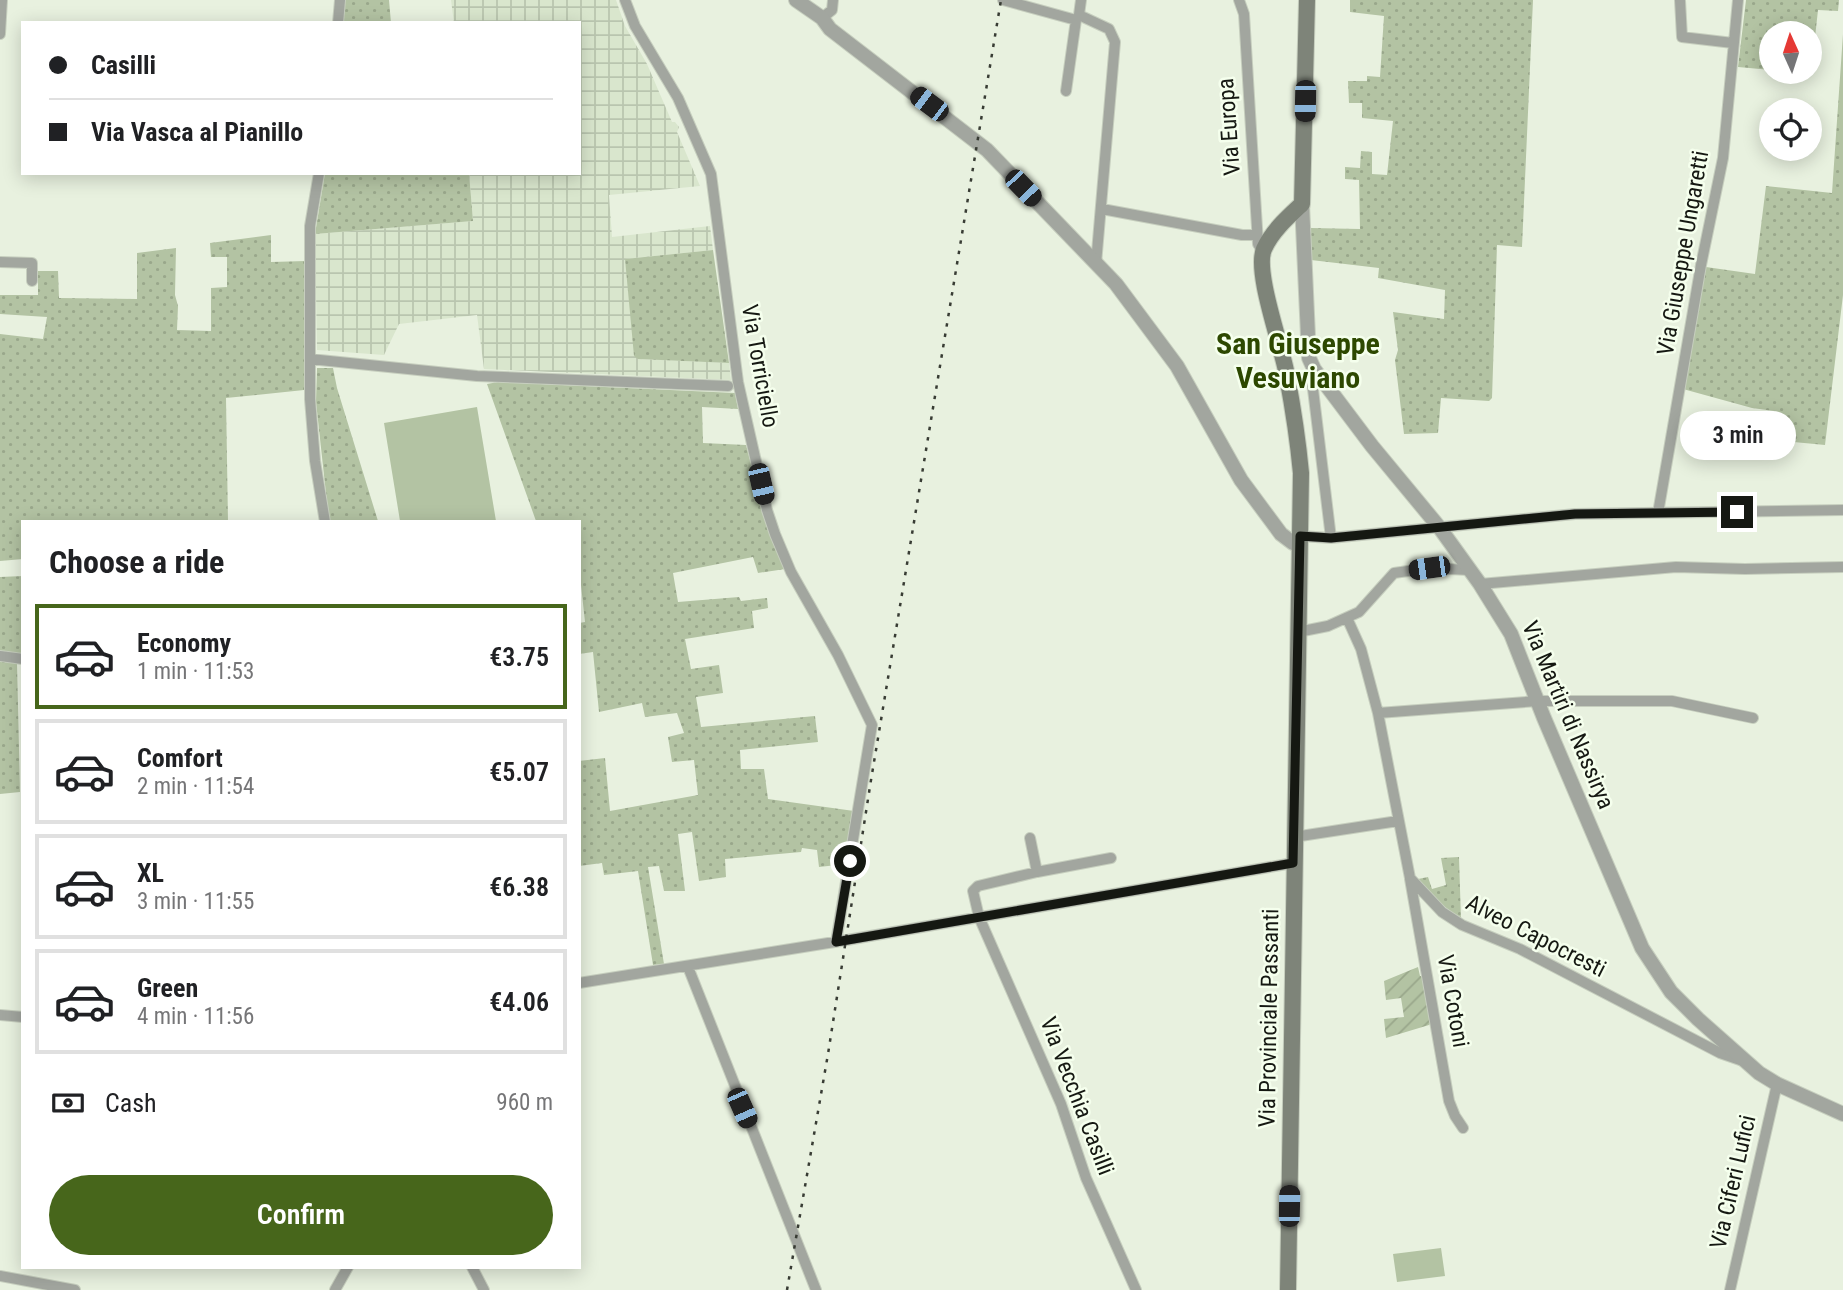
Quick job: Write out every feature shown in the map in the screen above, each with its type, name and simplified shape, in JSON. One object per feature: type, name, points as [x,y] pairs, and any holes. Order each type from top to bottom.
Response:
[{"type":"main road","points":[[1260,243],[1303,204],[1307,0]]},
{"type":"main road","name":"Via Provinciale Passanti","points":[[1260,243],[1267,294],[1287,373],[1301,473],[1288,1290]]},
{"type":"street","points":[[0,34],[2,0]]},
{"type":"street","points":[[338,21],[340,0]]},
{"type":"street","name":"Via Torriciello","points":[[625,0],[635,26],[677,98],[712,174],[738,382],[775,534],[791,572],[838,655],[872,725],[836,942]]},
{"type":"street","points":[[796,0],[987,150],[1116,284],[1177,366],[1241,480],[1288,540],[1575,514],[1843,510]]},
{"type":"street","points":[[822,18],[831,10],[833,0]]},
{"type":"street","points":[[1003,0],[1077,17],[1109,29],[1115,42],[1096,264]]},
{"type":"street","points":[[1066,91],[1081,0]]},
{"type":"street","name":"Via Europa","points":[[1239,0],[1244,14],[1260,243]]},
{"type":"street","points":[[1681,0],[1682,37],[1733,43]]},
{"type":"street","name":"Via Giuseppe Ungaretti","points":[[1658,513],[1723,158],[1738,0]]},
{"type":"street","points":[[319,175],[310,226],[310,399],[315,461],[325,520]]},
{"type":"street","name":"Via Martiri di Nassirya","points":[[1303,204],[1307,352],[1314,369],[1372,446],[1439,527],[1480,584],[1511,634],[1642,948],[1671,992],[1745,1062],[1777,1084],[1843,1114]]},
{"type":"street","points":[[1102,209],[1241,235],[1260,243]]},
{"type":"street","points":[[0,262],[32,263],[32,281]]},
{"type":"street","name":"Via Torriciello","points":[[310,359],[477,376],[728,386]]},
{"type":"street","points":[[1314,369],[1312,381],[1331,538]]},
{"type":"street","points":[[1480,584],[1676,567],[1843,567]]},
{"type":"street","points":[[1298,632],[1316,629],[1346,618],[1366,606],[1394,573],[1429,568],[1469,570]]},
{"type":"street","points":[[1346,618],[1361,649],[1378,713],[1409,878]]},
{"type":"street","points":[[0,656],[21,659]]},
{"type":"street","points":[[1378,713],[1538,701],[1672,701],[1753,718]]},
{"type":"street","points":[[1294,837],[1398,821]]},
{"type":"street","points":[[1030,838],[1037,872]]},
{"type":"street","points":[[979,917],[973,896],[973,891],[978,887],[1111,858]]},
{"type":"street","points":[[581,983],[688,967],[1293,863]]},
{"type":"street","name":"Alveo Capocresti","points":[[1409,878],[1442,912],[1462,926],[1520,949],[1720,1053],[1745,1062]]},
{"type":"street","name":"Via Cotoni","points":[[1409,878],[1449,1101],[1463,1128]]},
{"type":"street","name":"Via Vecchia Casilli","points":[[979,917],[1050,1078],[1086,1178],[1136,1290]]},
{"type":"street","points":[[688,967],[816,1290]]},
{"type":"street","points":[[0,1015],[21,1017]]},
{"type":"street","name":"Via Ciferi Lufici","points":[[1730,1290],[1777,1084]]},
{"type":"street","points":[[335,1290],[347,1269]]},
{"type":"street","points":[[473,1269],[484,1290]]},
{"type":"street","points":[[0,1276],[75,1290]]},
{"type":"shaded area","points":[[344,0],[389,0],[391,21],[343,21]]},
{"type":"shaded area","points":[[451,0],[616,0],[625,26],[647,64],[672,122],[679,127],[677,132],[700,186],[609,195],[612,237],[710,226],[713,250],[625,259],[639,359],[729,363],[731,380],[484,369],[477,315],[399,324],[384,355],[317,350],[315,234],[473,221],[469,175],[581,175],[581,21],[454,21]]},
{"type":"shaded area","points":[[1350,0],[1533,0],[1522,247],[1497,245],[1492,398],[1489,401],[1441,398],[1438,433],[1404,434],[1395,360],[1398,350],[1393,312],[1444,319],[1445,290],[1378,278],[1379,268],[1311,260],[1311,228],[1360,229],[1359,180],[1345,179],[1345,167],[1360,168],[1361,151],[1372,152],[1372,174],[1387,175],[1393,121],[1362,118],[1362,103],[1349,103],[1348,81],[1367,81],[1367,76],[1380,77],[1384,16],[1350,12]]},
{"type":"shaded area","points":[[1746,0],[1839,0],[1838,11],[1818,10],[1817,21],[1759,21],[1759,69],[1738,67]]},
{"type":"shaded area","points":[[1843,34],[1843,295],[1825,445],[1772,440],[1774,411],[1752,408],[1683,389],[1706,267],[1755,274],[1766,186],[1832,193]]},
{"type":"shaded area","points":[[325,175],[469,175],[473,221],[315,234]]},
{"type":"shaded area","points":[[271,235],[271,262],[306,261],[304,390],[226,398],[228,520],[21,520],[21,559],[0,561],[0,334],[43,339],[47,317],[0,314],[0,295],[38,295],[38,271],[58,271],[59,298],[137,299],[137,253],[176,248],[177,330],[211,331],[211,288],[227,287],[227,257],[211,257],[210,243]]},
{"type":"shaded area","points":[[713,250],[729,363],[638,359],[634,356],[625,259]]},
{"type":"shaded area","points":[[317,368],[333,368],[378,520],[329,520],[316,402]]},
{"type":"shaded area","points":[[498,382],[735,393],[738,409],[702,407],[703,443],[746,445],[762,504],[785,569],[758,573],[753,557],[673,573],[678,602],[739,597],[741,601],[767,598],[768,608],[752,611],[754,628],[685,639],[691,669],[719,665],[723,693],[696,697],[701,727],[815,716],[818,742],[740,750],[741,769],[764,769],[768,799],[854,811],[846,864],[819,867],[817,850],[802,848],[801,852],[725,859],[726,877],[699,881],[692,832],[678,834],[685,891],[664,891],[659,866],[648,867],[664,964],[653,965],[638,871],[604,875],[602,863],[581,866],[581,761],[605,758],[610,811],[698,795],[694,760],[672,762],[668,737],[684,733],[677,713],[645,717],[642,703],[599,712],[593,652],[581,654],[581,623],[585,622],[581,585],[581,520],[536,520],[487,384]]},
{"type":"shaded area","points":[[477,407],[496,520],[400,520],[384,423]]},
{"type":"shaded area","points":[[21,576],[21,654],[0,651],[0,577]]},
{"type":"shaded area","points":[[0,661],[17,663],[20,792],[0,794]]},
{"type":"shaded area","points":[[1459,857],[1461,920],[1428,893],[1418,879],[1428,877],[1432,889],[1446,885],[1441,858]]},
{"type":"shaded area","points":[[1418,967],[1420,976],[1424,976],[1433,1021],[1429,1025],[1386,1038],[1384,1019],[1404,1017],[1401,998],[1386,1000],[1384,981]]},
{"type":"shaded area","points":[[1441,1248],[1445,1276],[1397,1282],[1393,1254]]},
{"type":"railway","points":[[787,1290],[1001,0]]},
{"type":"district","name":"San Giuseppe Vesuviano","points":[[1298,360]]},
{"type":"route","points":[[850,861],[836,942],[1293,863],[1300,536],[1331,538],[1575,514],[1737,512]]}]
